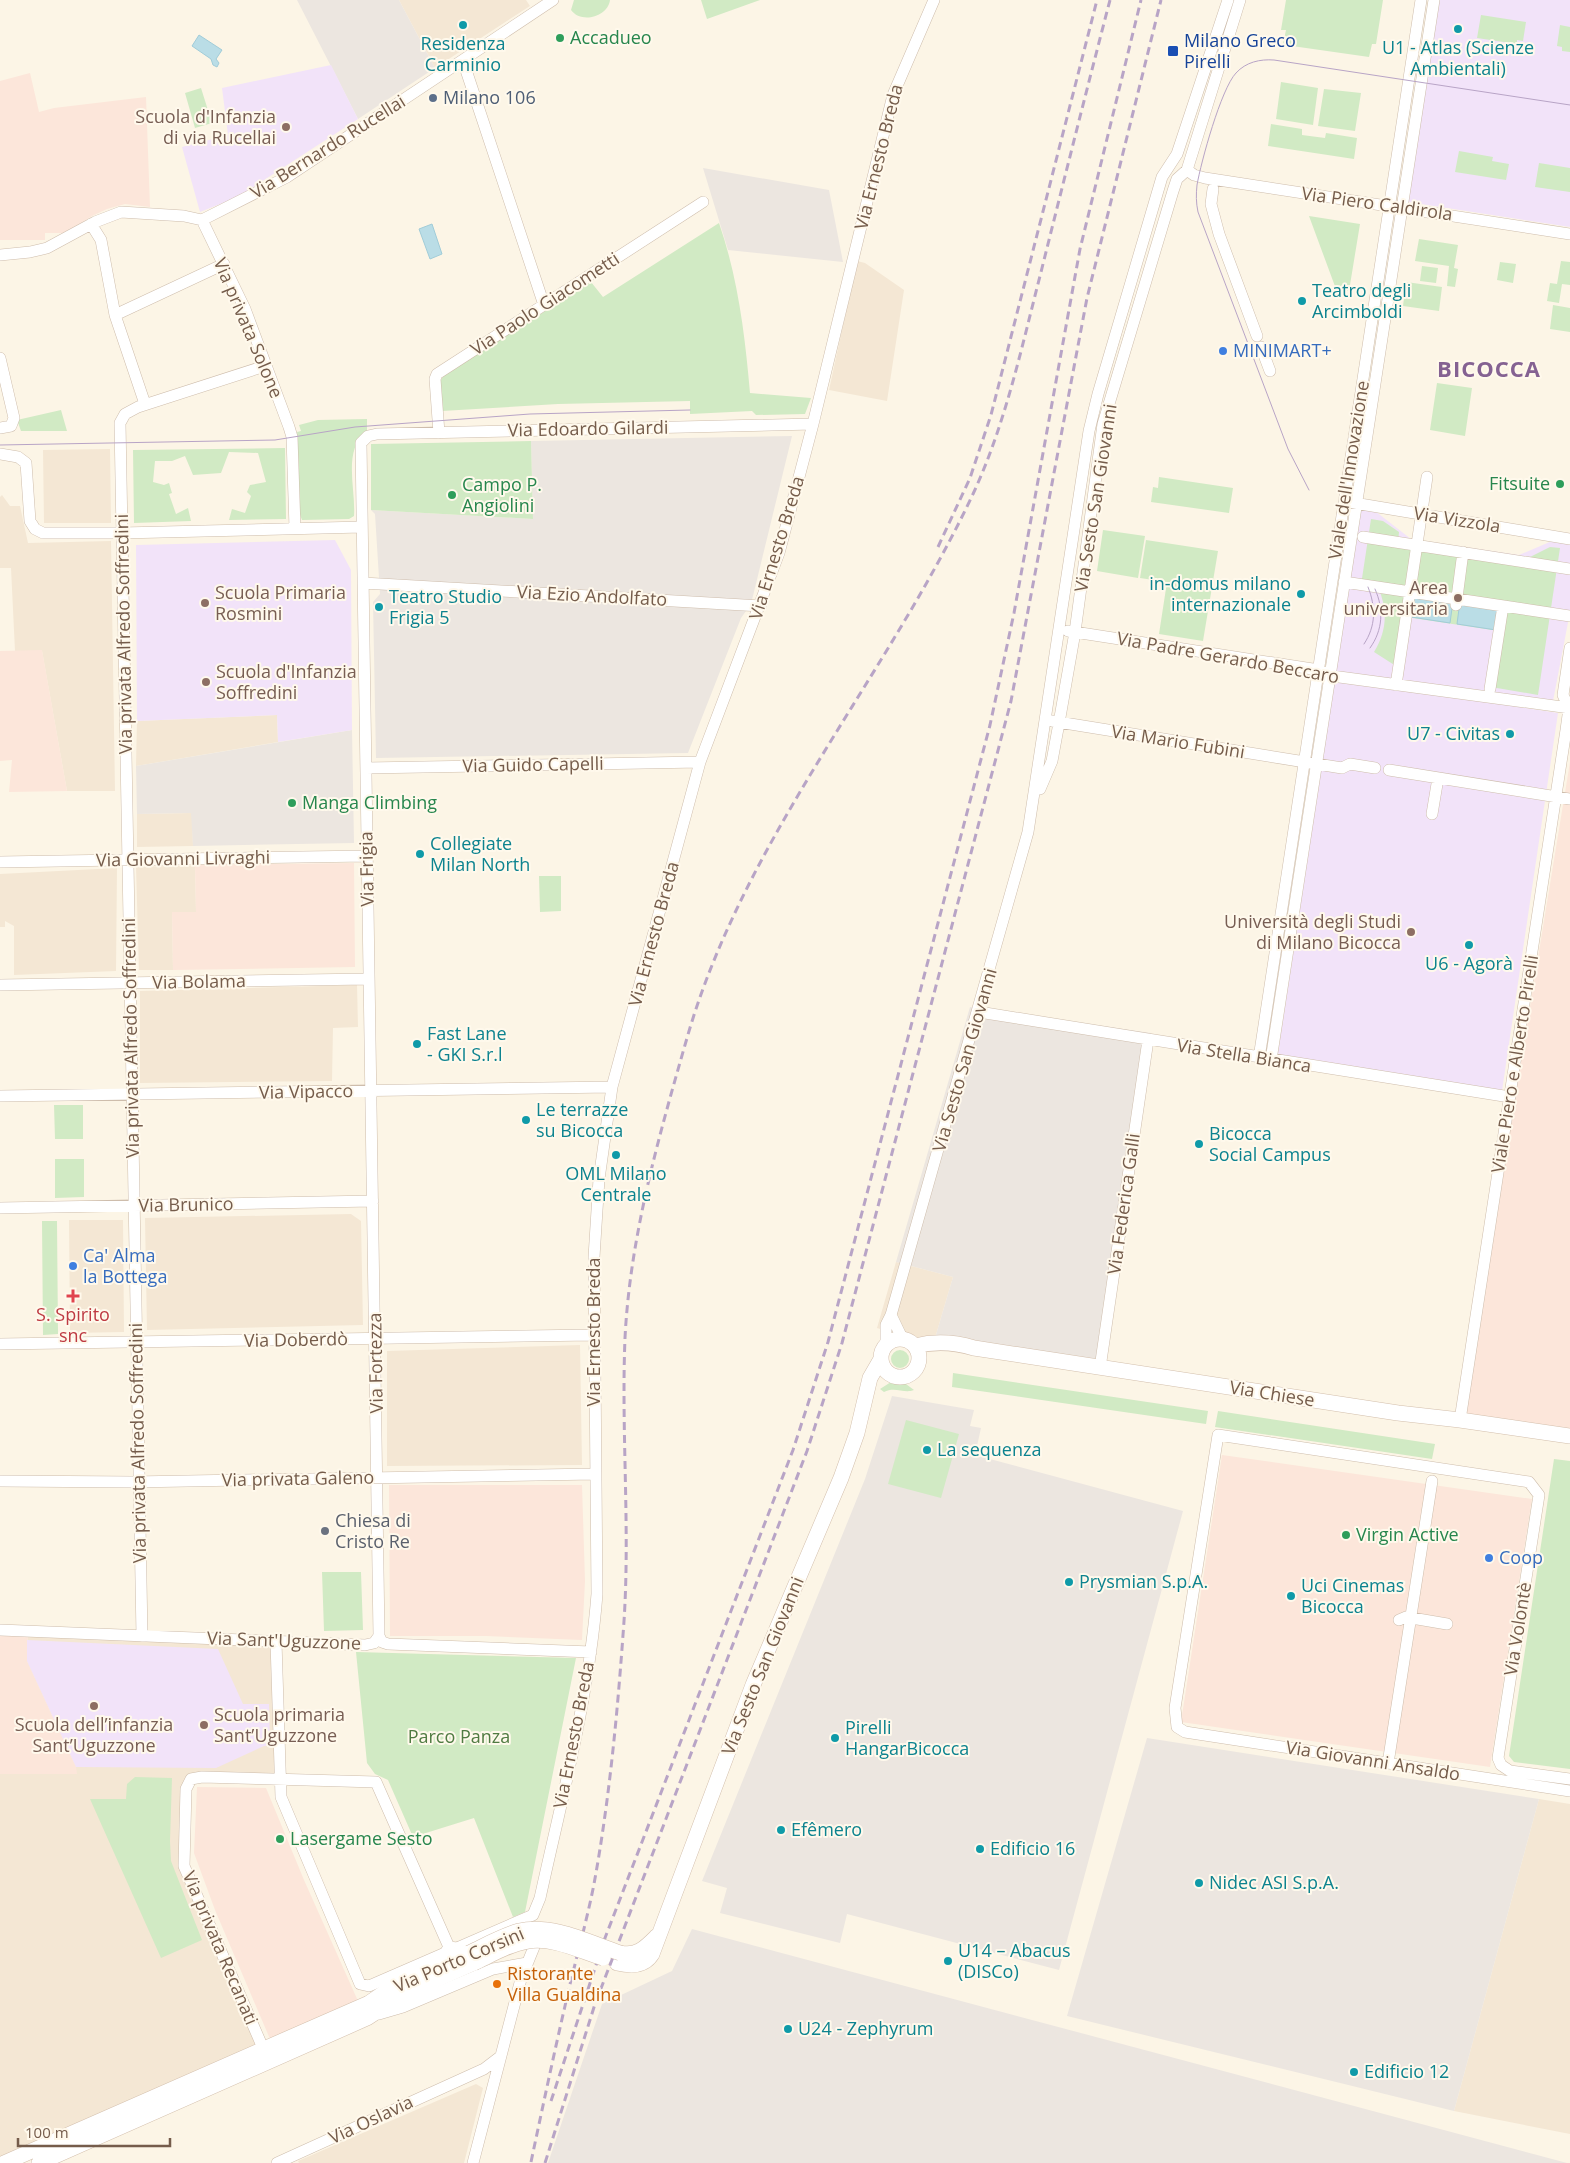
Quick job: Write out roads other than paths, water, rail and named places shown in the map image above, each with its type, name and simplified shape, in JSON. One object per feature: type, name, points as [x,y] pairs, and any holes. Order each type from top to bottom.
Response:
[{"type":"street","name":"Via Bernardo Rucellai","points":[[202,220],[274,185],[553,0]]},
{"type":"street","name":"Via Ernesto Breda","points":[[536,1919],[591,1652],[597,1594],[593,1335],[594,1257],[600,1179],[612,1087],[700,762],[761,606],[779,553],[813,424],[891,102],[934,0]]},
{"type":"street","name":"Via Sesto San Giovanni","points":[[657,1936],[753,1685],[841,1478],[868,1395],[873,1370],[883,1353],[886,1325],[891,1315],[979,1012],[1028,832],[1049,708],[1093,413],[1162,177],[1177,154],[1228,0]]},
{"type":"street","name":"Via Sesto San Giovanni","points":[[1034,804],[1052,761],[1059,723],[1075,632],[1104,424],[1172,191],[1177,179],[1187,170],[1240,0]]},
{"type":"street","name":"Viale dell'Innovazione","points":[[1265,1059],[1332,676],[1344,582],[1349,503],[1421,0]]},
{"type":"street","name":"Viale dell'Innovazione","points":[[1265,1059],[1319,670],[1402,208],[1434,0]]},
{"type":"street","points":[[463,61],[544,305]]},
{"type":"street","name":"Via Piero Caldirola","points":[[1187,170],[1194,175],[1205,178],[1570,234]]},
{"type":"street","points":[[1213,189],[1211,204],[1219,234],[1270,371]]},
{"type":"street","name":"Via Paolo Giacometti","points":[[439,433],[435,379],[438,374],[703,202]]},
{"type":"street","points":[[0,255],[27,253],[47,248],[91,224],[119,212],[132,211],[202,220]]},
{"type":"street","name":"Via privata Solone","points":[[202,220],[245,309],[292,437],[290,452],[295,528]]},
{"type":"street","points":[[91,224],[101,240],[114,315],[145,404],[265,366]]},
{"type":"street","points":[[114,315],[224,264]]},
{"type":"street","points":[[0,358],[14,418],[11,426],[0,428]]},
{"type":"street","name":"Via privata Alfredo Soffredini","points":[[142,1636],[120,423],[123,416],[145,404]]},
{"type":"street","name":"Via Edoardo Gilardi","points":[[364,439],[374,434],[813,424]]},
{"type":"street","name":"Via Frigia","points":[[364,439],[360,447],[370,1091]]},
{"type":"street","points":[[0,454],[18,457],[26,463],[30,521],[36,529],[43,533],[362,527]]},
{"type":"street","points":[[1396,685],[1427,477]]},
{"type":"street","name":"Via Vizzola","points":[[1349,503],[1570,539]]},
{"type":"street","name":"Via Vizzola","points":[[1363,537],[1570,569]]},
{"type":"street","points":[[1456,602],[1463,552]]},
{"type":"street","name":"Via Ezio Andolfato","points":[[363,582],[761,606]]},
{"type":"street","name":"Viale dell'Innovazione","points":[[1344,582],[1409,592],[1456,602],[1503,606],[1570,616]]},
{"type":"street","points":[[1490,689],[1503,606]]},
{"type":"street","name":"Via Padre Gerardo Beccaro","points":[[1060,630],[1319,670],[1332,676],[1570,708]]},
{"type":"street","name":"Viale Piero e Alberto Pirelli","points":[[1460,1420],[1570,708],[1563,695],[1570,648]]},
{"type":"street","points":[[1049,708],[1052,721],[1059,723]]},
{"type":"street","name":"Via Mario Fubini","points":[[1059,723],[1306,763],[1342,768],[1350,764],[1375,768]]},
{"type":"street","name":"Via Guido Capelli","points":[[366,768],[700,762]]},
{"type":"street","points":[[1389,770],[1570,799]]},
{"type":"street","points":[[1432,814],[1438,778]]},
{"type":"street","name":"Via Giovanni Livraghi","points":[[0,862],[366,856]]},
{"type":"street","name":"Via Bolama","points":[[0,985],[368,979]]},
{"type":"street","name":"Via Stella Bianca","points":[[979,1012],[1510,1097]]},
{"type":"street","name":"Via Federica Galli","points":[[1100,1368],[1148,1040]]},
{"type":"street","name":"Via Vipacco","points":[[0,1096],[612,1087]]},
{"type":"street","name":"Via Fortezza","points":[[370,1091],[379,1478],[379,1636]]},
{"type":"street","name":"Via Brunico","points":[[0,1208],[135,1207],[373,1201]]},
{"type":"street","points":[[891,1315],[912,1348]]},
{"type":"street","name":"Via Doberdò","points":[[0,1344],[593,1335]]},
{"type":"street","points":[[892,1376],[885,1369],[883,1353],[894,1341],[912,1348]]},
{"type":"street","name":"Via Chiese","points":[[892,1376],[910,1375],[916,1368],[912,1348],[935,1353],[974,1348],[1393,1413],[1460,1420],[1570,1436]]},
{"type":"street","name":"Via Sesto San Giovanni","points":[[868,1395],[878,1382],[892,1376]]},
{"type":"street","name":"Via Giovanni Ansaldo","points":[[1529,1482],[1218,1434],[1176,1708],[1176,1727],[1185,1732],[1570,1791]]},
{"type":"street","name":"Via privata Galeno","points":[[0,1481],[140,1482],[595,1474]]},
{"type":"street","points":[[1389,1757],[1404,1617],[1432,1481]]},
{"type":"street","name":"Via Volontè","points":[[1498,1758],[1539,1495],[1529,1482]]},
{"type":"street","points":[[1404,1617],[1447,1624]]},
{"type":"street","name":"Via Sant'Uguzzone","points":[[0,1630],[365,1645],[374,1643],[379,1636],[382,1642],[388,1644],[591,1652]]},
{"type":"street","points":[[276,1642],[280,1779],[374,1781],[380,1787],[450,1947]]},
{"type":"street","points":[[1498,1758],[1503,1767],[1514,1772],[1570,1780]]},
{"type":"street","points":[[1482,1779],[1494,1772],[1498,1758]]},
{"type":"street","name":"Via privata Recanati","points":[[266,2055],[184,1866],[186,1789],[187,1783],[196,1777],[280,1779]]},
{"type":"street","name":"Via Porto Corsini","points":[[280,1779],[283,1804],[360,1983],[364,1986],[445,1953],[450,1947],[457,1948],[536,1919]]},
{"type":"street","name":"Via Porto Corsini","points":[[212,2079],[266,2055],[369,2003],[394,1986],[472,1958],[538,1940],[618,1958],[640,1952],[657,1936]]},
{"type":"street","points":[[473,2163],[525,1964],[534,1947]]},
{"type":"street","name":"Via Porto Corsini","points":[[367,2018],[402,1995],[472,1958]]},
{"type":"street","name":"Via Porto Corsini","points":[[266,2055],[367,2018],[403,2007],[493,1969],[525,1964]]},
{"type":"street","name":"Via Oslavia","points":[[278,2163],[291,2160],[490,2065],[501,2056]]},
{"type":"street","points":[[464,2077],[485,2079],[491,2093]]},
{"type":"street","points":[[4,2163],[212,2079]]},
{"type":"street","points":[[39,2163],[212,2079]]},
{"type":"water","points":[[199,35],[222,50],[216,59],[219,63],[217,67],[213,65],[211,59],[192,46]]},
{"type":"water","points":[[432,224],[442,254],[430,259],[419,229]]},
{"type":"water","points":[[1413,595],[1453,601],[1450,623],[1411,617]]},
{"type":"water","points":[[1460,601],[1499,607],[1496,630],[1457,624]]},
{"type":"tram line","points":[[1309,490],[1288,449],[1197,209],[1197,185],[1203,160],[1212,126],[1230,81],[1240,69],[1249,64],[1264,60],[1274,60],[1570,105]]},
{"type":"tram line","points":[[0,445],[275,440],[355,427],[530,414],[690,410]]},
{"type":"tram line","points":[[1364,644],[1371,630],[1374,616],[1368,587]]},
{"type":"tram line","points":[[1370,648],[1378,634],[1381,619],[1380,604],[1375,589]]},
{"type":"railway","points":[[938,547],[970,478],[991,415],[1097,0]]},
{"type":"railway","points":[[531,2162],[591,1899],[612,1760],[625,1598],[625,1338],[628,1300],[639,1224],[656,1149],[687,1038],[712,965],[744,895],[780,827],[900,629],[938,562],[973,494],[984,468],[1003,414],[1019,359],[1110,0]]},
{"type":"railway","points":[[551,2101],[605,1938],[793,1450],[828,1342],[990,725],[1014,613],[1080,249],[1141,0]]},
{"type":"railway","points":[[545,2163],[595,2004],[807,1451],[842,1343],[1011,701],[1087,298],[1161,0]]},
{"type":"place","name":"Residenza Carminio","points":[[463,25]]},
{"type":"place","name":"U1 - Atlas (Scienze Ambientali)","points":[[1458,29]]},
{"type":"place","name":"Accadueo","points":[[560,38]]},
{"type":"place","name":"Milano Greco Pirelli","points":[[1173,51]]},
{"type":"place","name":"Milano 106","points":[[433,98]]},
{"type":"place","name":"Scuola d'Infanzia di via Rucellai","points":[[286,127]]},
{"type":"place","name":"Teatro degli Arcimboldi","points":[[1302,301]]},
{"type":"place","name":"MINIMART+","points":[[1223,351]]},
{"type":"place","name":"Fitsuite","points":[[1560,484]]},
{"type":"place","name":"Campo P. Angiolini","points":[[452,495]]},
{"type":"place","name":"in-domus milano internazionale","points":[[1301,594]]},
{"type":"place","name":"Area universitaria","points":[[1458,598]]},
{"type":"place","name":"Scuola Primaria Rosmini","points":[[205,603]]},
{"type":"place","name":"Teatro Studio Frigia 5","points":[[379,607]]},
{"type":"place","name":"Scuola d'Infanzia Soffredini","points":[[206,682]]},
{"type":"place","name":"U7 - Civitas","points":[[1510,734]]},
{"type":"place","name":"Manga Climbing","points":[[292,803]]},
{"type":"place","name":"Collegiate Milan North","points":[[420,854]]},
{"type":"place","name":"Università degli Studi di Milano Bicocca","points":[[1411,932]]},
{"type":"place","name":"U6 - Agorà","points":[[1469,945]]},
{"type":"place","name":"Fast Lane - GKI S.r.l","points":[[417,1044]]},
{"type":"place","name":"Le terrazze su Bicocca","points":[[526,1120]]},
{"type":"place","name":"Bicocca Social Campus","points":[[1199,1144]]},
{"type":"place","name":"OML Milano Centrale","points":[[616,1155]]},
{"type":"place","name":"Ca' Alma la Bottega","points":[[73,1266]]},
{"type":"place","name":"S. Spirito snc","points":[[73,1296]]},
{"type":"place","name":"La sequenza","points":[[927,1450]]},
{"type":"place","name":"Chiesa di Cristo Re","points":[[325,1531]]},
{"type":"place","name":"Virgin Active","points":[[1346,1535]]},
{"type":"place","name":"Coop","points":[[1489,1558]]},
{"type":"place","name":"Prysmian S.p.A.","points":[[1069,1582]]},
{"type":"place","name":"Uci Cinemas Bicocca","points":[[1291,1596]]},
{"type":"place","name":"Scuola dell’infanzia Sant’Uguzzone","points":[[94,1706]]},
{"type":"place","name":"Scuola primaria Sant’Uguzzone","points":[[204,1725]]},
{"type":"place","name":"Pirelli HangarBicocca","points":[[835,1738]]},
{"type":"place","name":"Efêmero","points":[[781,1830]]},
{"type":"place","name":"Lasergame Sesto","points":[[280,1839]]},
{"type":"place","name":"Edificio 16","points":[[980,1849]]},
{"type":"place","name":"Nidec ASI S.p.A.","points":[[1199,1883]]},
{"type":"place","name":"U14 – Abacus (DISCo)","points":[[948,1961]]},
{"type":"place","name":"Ristorante Villa Gualdina","points":[[497,1984]]},
{"type":"place","name":"U24 - Zephyrum","points":[[788,2029]]},
{"type":"place","name":"Edificio 12","points":[[1354,2072]]},
{"type":"district","name":"BICOCCA","points":[[1489,369]]},
{"type":"park label","name":"Parco Panza","points":[[459,1737]]}]
